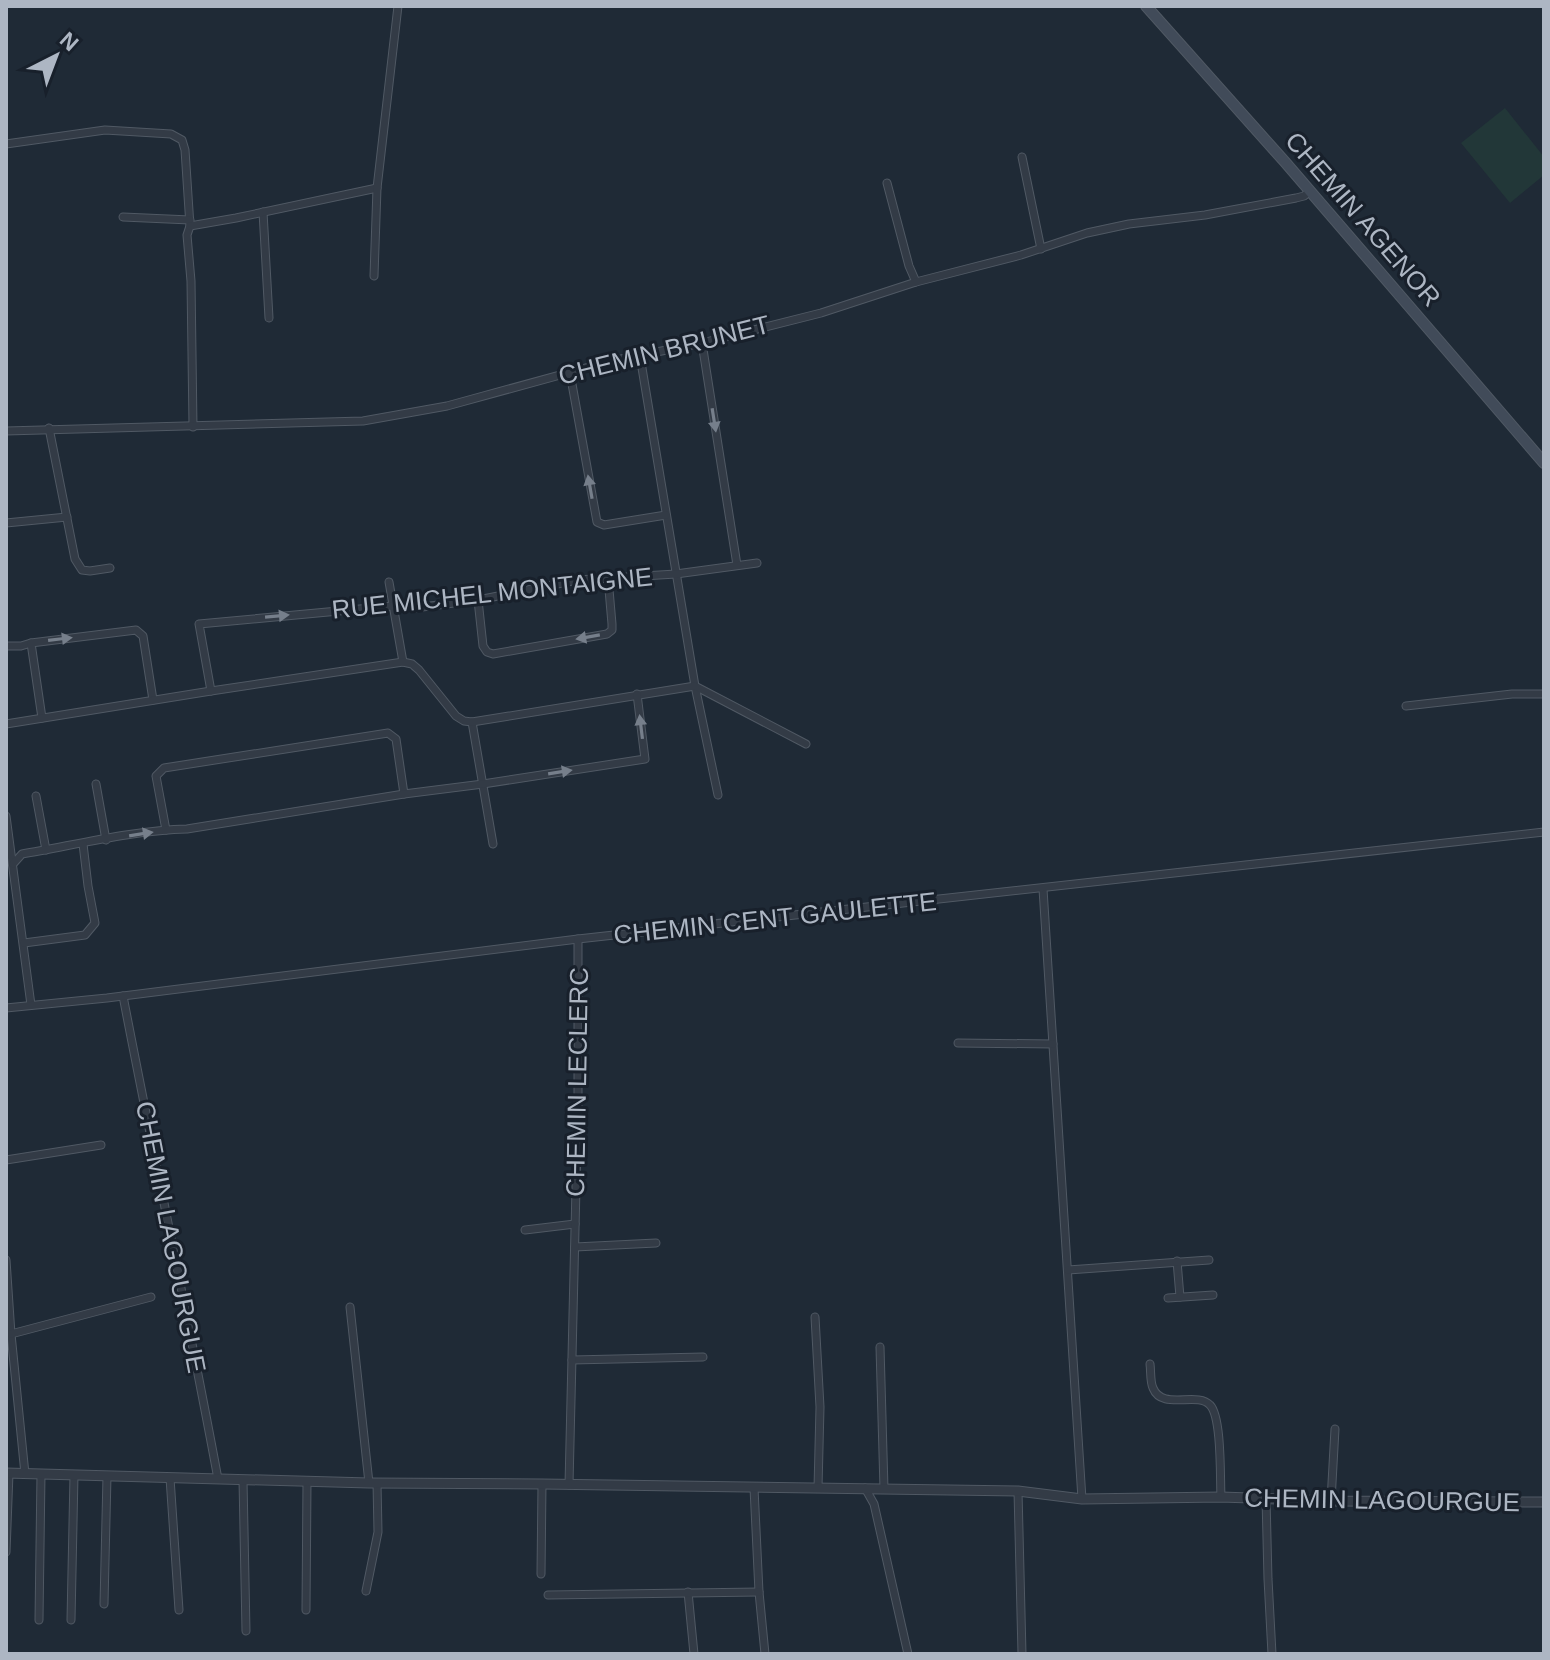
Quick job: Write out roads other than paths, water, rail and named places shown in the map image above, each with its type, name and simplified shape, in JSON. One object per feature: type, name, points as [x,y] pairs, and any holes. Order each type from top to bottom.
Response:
[{"type":"main road","name":"CHEMIN AGENOR","points":[[1146,6],[1544,463]]},
{"type":"street","points":[[374,276],[377,188],[398,6]]},
{"type":"street","points":[[6,144],[105,130],[171,134],[182,140],[190,223],[187,235],[191,281],[193,427]]},
{"type":"street","points":[[1022,157],[1041,249]]},
{"type":"street","points":[[887,183],[916,282]]},
{"type":"street","points":[[123,217],[190,223],[263,212],[377,188]]},
{"type":"street","name":"CHEMIN BRUNET","points":[[6,431],[363,421],[447,406],[821,313],[1087,233],[1281,201],[1304,196],[1310,191]]},
{"type":"street","points":[[263,212],[269,318]]},
{"type":"street","points":[[702,343],[737,565]]},
{"type":"street","points":[[640,356],[695,686],[718,795]]},
{"type":"street","points":[[570,373],[597,522],[604,525],[666,515]]},
{"type":"street","points":[[49,428],[78,566],[90,571],[110,568]]},
{"type":"street","points":[[6,523],[67,517]]},
{"type":"street","name":"RUE MICHEL MONTAIGNE","points":[[211,691],[199,624],[392,606],[414,608],[478,600],[577,580],[676,574],[757,563]]},
{"type":"street","points":[[478,600],[483,646],[493,654],[607,634],[612,630],[608,578]]},
{"type":"street","points":[[389,582],[403,662]]},
{"type":"street","points":[[6,646],[136,630],[143,636],[153,700]]},
{"type":"street","points":[[31,643],[42,718]]},
{"type":"street","points":[[6,724],[403,662],[419,670],[456,716],[464,721],[695,686],[806,744]]},
{"type":"street","points":[[13,864],[22,854],[166,830],[645,759],[637,694]]},
{"type":"street","points":[[1406,706],[1512,694],[1544,694]]},
{"type":"street","points":[[472,722],[493,844]]},
{"type":"street","points":[[166,830],[156,776],[164,768],[373,735],[388,733],[396,739],[404,794]]},
{"type":"street","points":[[96,784],[106,840]]},
{"type":"street","points":[[36,796],[46,850]]},
{"type":"street","points":[[6,816],[31,1005]]},
{"type":"street","name":"CHEMIN CENT GAULETTE","points":[[6,1008],[578,939],[1544,832]]},
{"type":"street","points":[[24,943],[85,935],[95,923],[83,844]]},
{"type":"street","points":[[1043,889],[1082,1499]]},
{"type":"street","name":"CHEMIN LECLERC","points":[[569,1485],[578,1102],[578,939]]},
{"type":"street","name":"CHEMIN LAGOURGUE","points":[[123,996],[218,1479]]},
{"type":"street","points":[[958,1043],[1053,1044]]},
{"type":"street","points":[[6,1160],[101,1145]]},
{"type":"street","name":"CHEMIN LECLERC","points":[[525,1230],[575,1224]]},
{"type":"street","points":[[575,1247],[656,1243]]},
{"type":"street","points":[[6,1260],[25,1474]]},
{"type":"street","points":[[1068,1270],[1209,1260]]},
{"type":"street","points":[[1177,1261],[1180,1297]]},
{"type":"street","points":[[1168,1298],[1213,1295]]},
{"type":"street","points":[[11,1334],[151,1297]]},
{"type":"street","points":[[350,1307],[378,1532],[366,1591]]},
{"type":"street","points":[[815,1317],[820,1407],[818,1488]]},
{"type":"street","points":[[880,1347],[884,1489]]},
{"type":"street","points":[[572,1360],[703,1357]]},
{"type":"street","name":"CHEMIN LAGOURGUE","points":[[1150,1364],[1156,1393],[1172,1400],[1203,1400],[1213,1409],[1218,1427],[1221,1497]]},
{"type":"street","points":[[1331,1501],[1335,1429]]},
{"type":"street","points":[[6,1552],[8,1473]]},
{"type":"street","name":"CHEMIN LAGOURGUE","points":[[8,1473],[307,1482],[1018,1491],[1082,1499],[1221,1497],[1544,1502]]},
{"type":"street","points":[[39,1620],[41,1474]]},
{"type":"street","points":[[71,1620],[74,1475]]},
{"type":"street","points":[[104,1604],[107,1476]]},
{"type":"street","points":[[170,1478],[179,1610]]},
{"type":"street","points":[[243,1480],[246,1631]]},
{"type":"street","points":[[306,1610],[307,1482]]},
{"type":"street","points":[[541,1574],[542,1484]]},
{"type":"street","points":[[754,1488],[765,1654]]},
{"type":"street","points":[[865,1488],[874,1504],[908,1654]]},
{"type":"street","points":[[1018,1491],[1022,1654]]},
{"type":"street","points":[[1266,1498],[1272,1654]]},
{"type":"street","points":[[688,1592],[694,1654]]},
{"type":"street","points":[[548,1595],[759,1592]]}]
